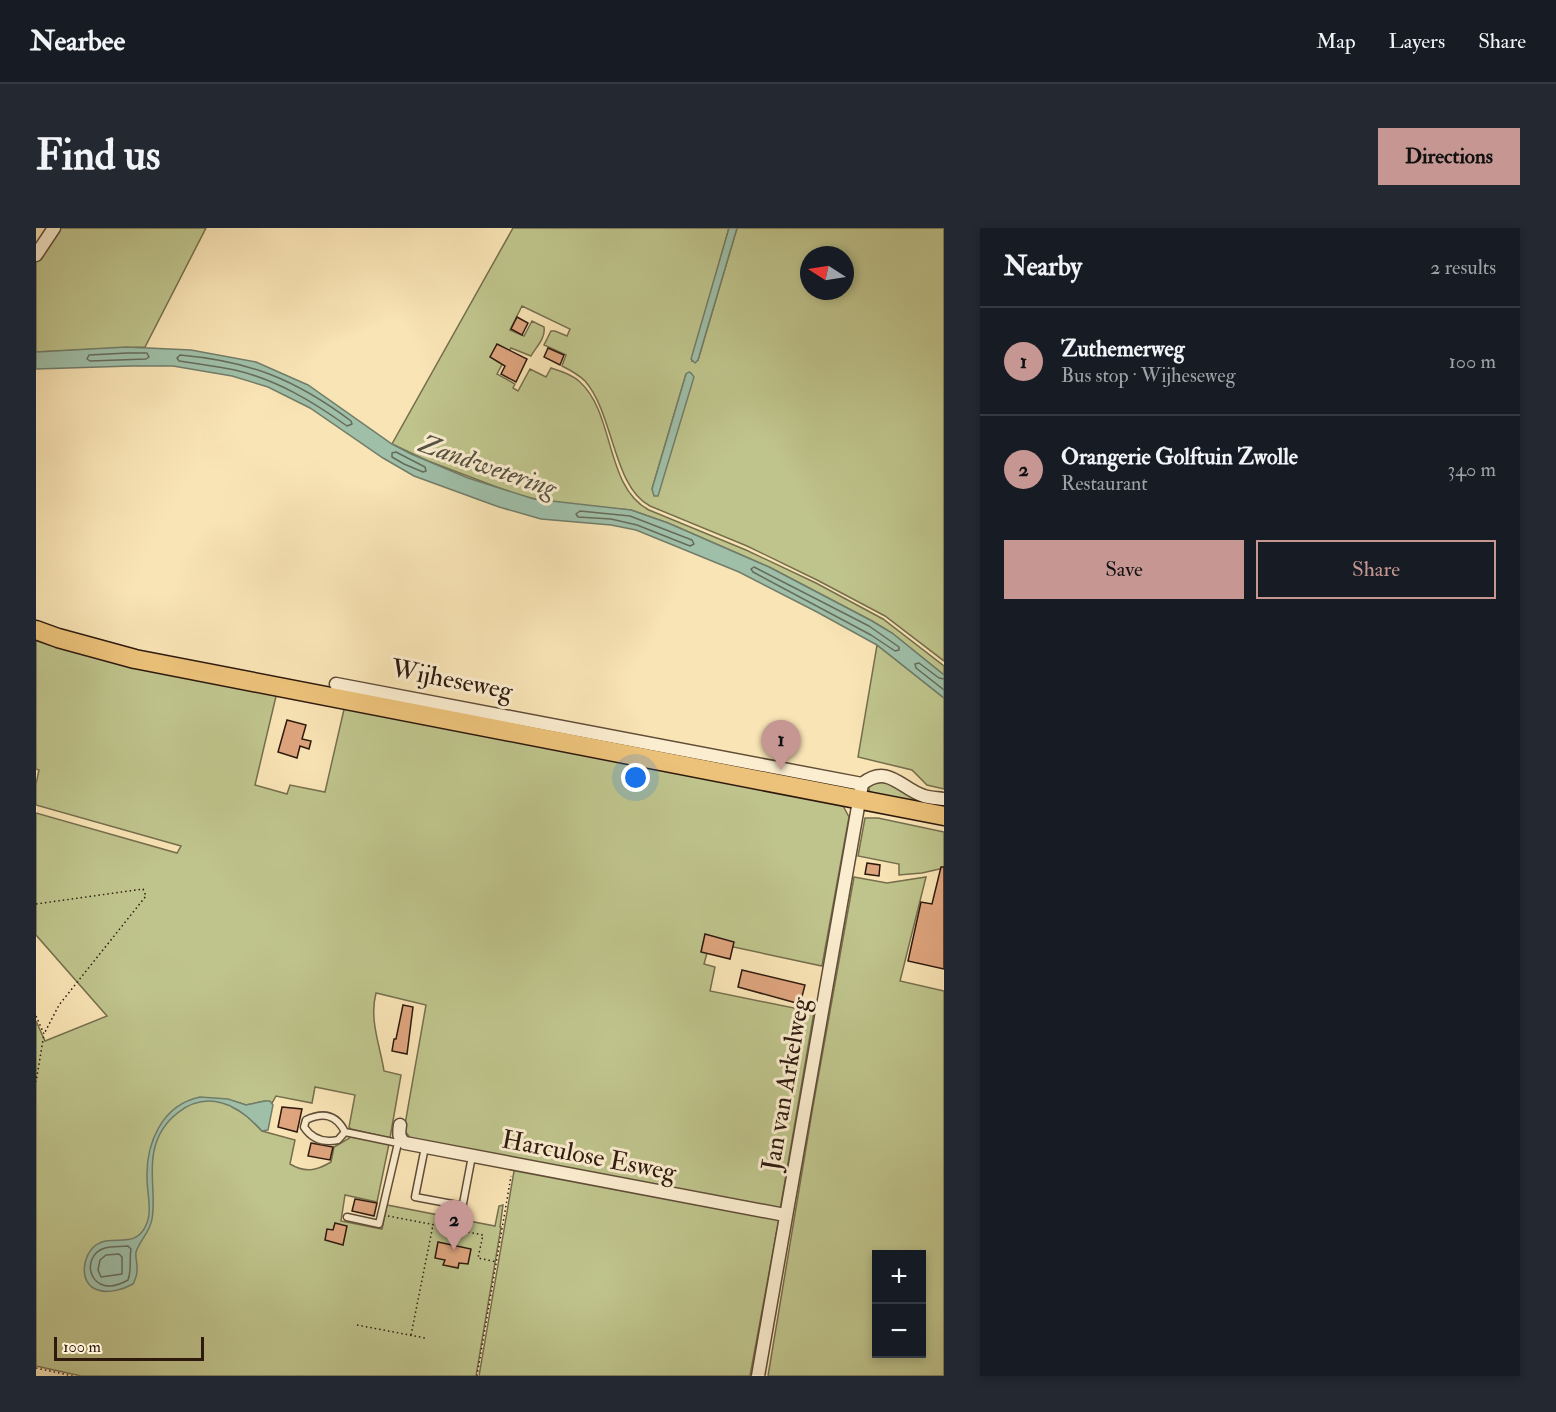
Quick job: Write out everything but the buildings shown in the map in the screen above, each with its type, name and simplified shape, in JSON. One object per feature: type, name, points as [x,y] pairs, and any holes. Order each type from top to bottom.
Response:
[{"type":"main road","name":"Wijheseweg","points":[[36,630],[146,661],[860,792],[944,816]]},
{"type":"street","points":[[36,255],[54,228]]},
{"type":"street","name":"Wijheseweg","points":[[336,684],[860,792],[876,776],[885,776],[896,779],[923,796],[944,800]]},
{"type":"street","name":"Jan van Arkelweg","points":[[758,1376],[860,792]]},
{"type":"street","points":[[399,1141],[400,1125]]},
{"type":"street","name":"Harculose Esweg","points":[[399,1141],[785,1215]]},
{"type":"lane","points":[[321,1115],[331,1116],[340,1122],[345,1132],[338,1140],[327,1142],[308,1133],[304,1126],[306,1120],[321,1115]]},
{"type":"lane","points":[[345,1132],[399,1141],[379,1224],[347,1216]]},
{"type":"lane","points":[[425,1147],[416,1197],[463,1206]]},
{"type":"lane","points":[[458,1230],[472,1156]]},
{"type":"path","points":[[36,904],[143,890],[146,896],[59,1005],[44,1034],[36,1082]]},
{"type":"path","points":[[36,1016],[44,1034]]},
{"type":"path","points":[[477,1376],[514,1164]]},
{"type":"path","points":[[381,1214],[483,1235],[478,1258],[497,1262]]},
{"type":"path","points":[[411,1335],[433,1225]]},
{"type":"path","points":[[357,1325],[425,1338]]},
{"type":"path","points":[[36,1368],[73,1376]]},
{"type":"green space","points":[[57,228],[206,228],[145,347],[36,352],[36,260]]},
{"type":"green space","points":[[513,228],[729,228],[692,361],[698,360],[737,228],[944,228],[944,661],[885,616],[747,546],[650,506],[638,497],[621,467],[595,395],[585,381],[562,366],[566,355],[544,345],[551,331],[567,336],[570,329],[522,306],[510,330],[524,336],[532,321],[544,327],[544,335],[531,356],[511,348],[497,374],[515,384],[513,388],[518,391],[530,369],[546,377],[551,368],[574,377],[591,396],[599,412],[617,468],[635,499],[649,510],[746,550],[816,583],[883,619],[944,666],[944,675],[892,633],[872,621],[769,567],[668,523],[631,510],[552,503],[518,495],[428,461],[392,444]],"holes":[[[689,373],[652,489],[686,374]]]},
{"type":"green space","points":[[36,640],[87,655],[277,692],[255,785],[287,794],[290,785],[325,792],[345,705],[843,806],[849,817],[822,966],[710,942],[704,964],[715,967],[710,991],[814,1012],[780,1210],[411,1139],[404,1130],[426,1005],[376,993],[374,1023],[384,1071],[401,1075],[390,1138],[349,1127],[355,1095],[315,1087],[312,1103],[276,1096],[272,1103],[265,1101],[246,1105],[233,1101],[232,1107],[245,1114],[262,1131],[295,1140],[290,1164],[301,1169],[315,1169],[331,1162],[334,1147],[351,1137],[389,1144],[377,1202],[345,1195],[341,1221],[382,1229],[387,1205],[495,1226],[499,1206],[503,1205],[476,1376],[81,1376],[36,1366],[36,1021],[45,1041],[107,1016],[36,935],[36,813],[177,853],[181,846],[36,805],[39,770],[36,769]]},
{"type":"green space","points":[[877,645],[944,698],[944,789],[927,785],[912,770],[858,757]]},
{"type":"green space","points":[[878,778],[912,791],[932,806],[872,795],[869,786]]},
{"type":"green space","points":[[865,818],[878,818],[944,832],[944,868],[899,875],[899,864],[858,856]]},
{"type":"green space","points":[[854,877],[887,883],[926,877],[900,981],[944,991],[944,1376],[768,1376]]},
{"type":"green space","points":[[517,1167],[779,1219],[750,1376],[479,1376],[514,1171]]},
{"type":"water","points":[[729,228],[737,228],[698,360],[695,363],[691,359]]},
{"type":"water","points":[[126,347],[191,350],[256,362],[308,385],[392,444],[468,478],[534,499],[631,510],[668,523],[769,567],[892,633],[944,675],[944,698],[877,645],[739,572],[636,530],[611,525],[541,519],[499,507],[414,476],[383,458],[310,408],[268,387],[232,376],[173,366],[36,369],[36,352]]},
{"type":"water","points":[[689,372],[694,377],[658,496],[654,496],[652,489],[686,374]]},
{"type":"water","points":[[200,1097],[228,1099],[246,1105],[270,1101],[273,1105],[268,1130],[262,1131],[244,1114],[222,1103],[199,1102],[178,1112],[163,1130],[154,1151],[152,1219],[136,1252],[136,1278],[133,1284],[112,1291],[102,1291],[92,1287],[87,1282],[84,1269],[91,1250],[96,1245],[110,1240],[137,1237],[147,1223],[149,1207],[147,1165],[153,1139],[159,1127],[176,1108]]},
{"type":"place","name":"Zuthemerweg","points":[[781,770]]},
{"type":"place","name":"Orangerie Golftuin Zwolle","points":[[454,1250]]},
{"type":"water label","name":"Zandwetering","points":[[488,466]]}]
